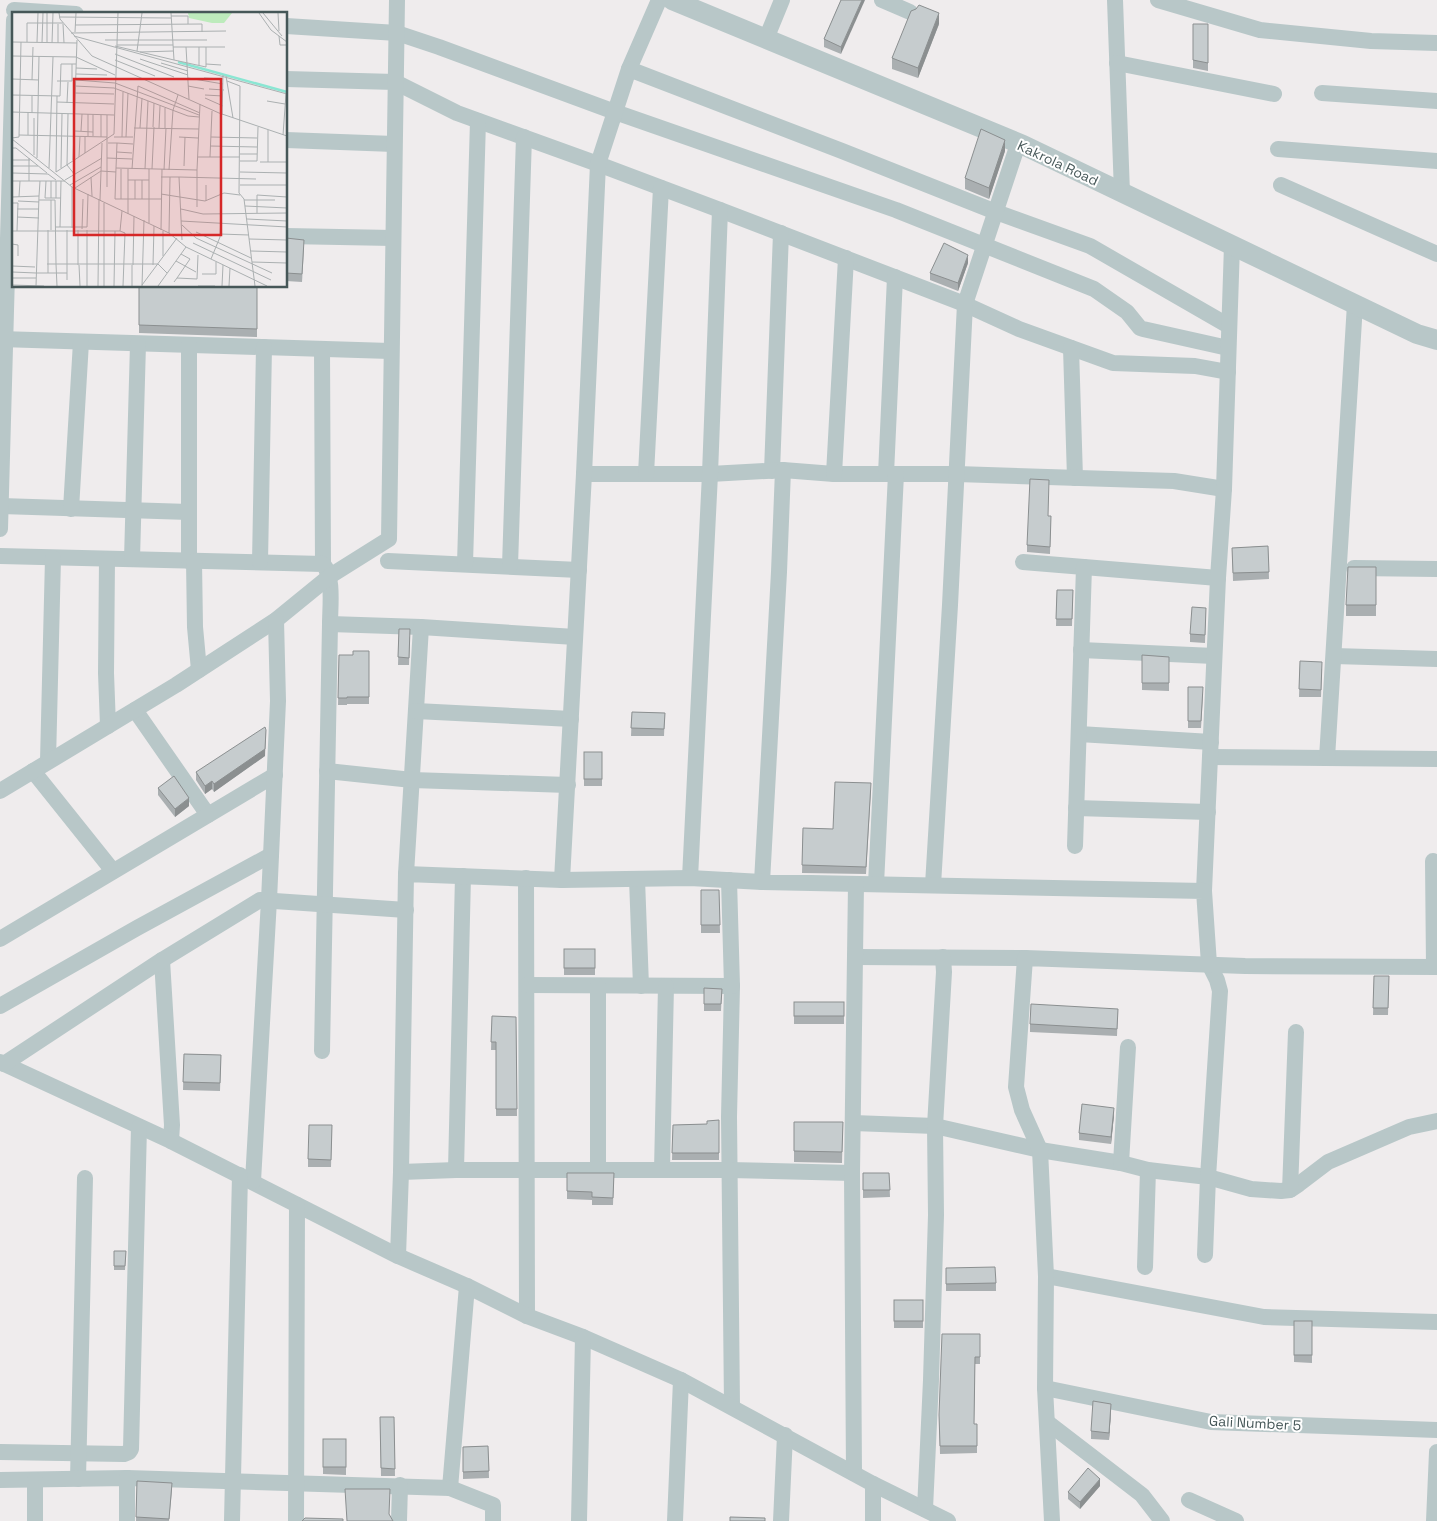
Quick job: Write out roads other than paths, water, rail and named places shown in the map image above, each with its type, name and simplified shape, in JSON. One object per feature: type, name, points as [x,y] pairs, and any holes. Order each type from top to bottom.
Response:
[{"type":"street","points":[[0,791],[135,710],[276,620],[326,570],[389,539],[390,352],[397,0]]},
{"type":"street","points":[[562,880],[576,637],[598,164],[629,69],[658,0]]},
{"type":"street","name":"Kakrola Road","points":[[672,0],[1018,144],[1417,334],[1437,340]]},
{"type":"street","points":[[766,39],[782,0]]},
{"type":"street","points":[[882,0],[910,12]]},
{"type":"street","points":[[1115,0],[1122,193]]},
{"type":"street","points":[[1158,0],[1260,30],[1371,41],[1437,43]]},
{"type":"street","points":[[14,11],[35,12]]},
{"type":"street","points":[[288,26],[396,32],[615,112],[896,210],[1094,289],[1127,312],[1140,328],[1228,348]]},
{"type":"street","points":[[1117,63],[1274,94]]},
{"type":"street","points":[[629,69],[996,212],[1090,246],[1229,326]]},
{"type":"street","points":[[288,79],[396,82],[457,113],[846,258],[965,304],[1019,329],[1113,364],[1195,366],[1228,372]]},
{"type":"street","points":[[1322,92],[1437,100]]},
{"type":"street","points":[[465,564],[478,121]]},
{"type":"street","points":[[0,529],[3,339],[12,132]]},
{"type":"street","points":[[510,566],[524,137]]},
{"type":"street","points":[[288,140],[394,144]]},
{"type":"street","points":[[933,885],[965,304],[1018,144]]},
{"type":"street","points":[[1278,149],[1437,161]]},
{"type":"street","points":[[1281,184],[1437,254]]},
{"type":"street","points":[[646,474],[661,188]]},
{"type":"street","points":[[690,878],[710,474],[720,210]]},
{"type":"street","points":[[762,882],[780,572],[778,470],[780,233]]},
{"type":"street","points":[[288,236],[392,238]]},
{"type":"street","points":[[1205,1255],[1220,991],[1209,964],[1204,891],[1214,656],[1224,489],[1232,246]]},
{"type":"street","points":[[834,474],[846,258]]},
{"type":"street","points":[[876,884],[891,474],[895,277]]},
{"type":"street","points":[[1327,758],[1355,304]]},
{"type":"street","points":[[3,339],[390,352]]},
{"type":"street","points":[[71,509],[81,342]]},
{"type":"street","points":[[132,559],[138,344]]},
{"type":"street","points":[[189,345],[188,512],[198,670]]},
{"type":"street","points":[[260,562],[264,347]]},
{"type":"street","points":[[1071,348],[1076,478]]},
{"type":"street","points":[[322,349],[326,570],[330,624],[322,1051]]},
{"type":"street","points":[[584,474],[710,474],[778,470],[834,474],[957,474],[1174,481],[1224,489]]},
{"type":"street","points":[[1,506],[188,512]]},
{"type":"street","points":[[0,556],[260,562],[326,570]]},
{"type":"street","points":[[48,761],[53,558]]},
{"type":"street","points":[[107,559],[106,673],[108,726]]},
{"type":"street","points":[[388,561],[579,570]]},
{"type":"street","points":[[1023,562],[1218,578]]},
{"type":"street","points":[[1075,846],[1084,567]]},
{"type":"street","points":[[1340,568],[1437,569]]},
{"type":"street","points":[[232,1521],[232,1481],[247,1178],[269,900],[278,701],[276,620]]},
{"type":"street","points":[[330,624],[576,637]]},
{"type":"street","points":[[398,1256],[406,874],[421,628]]},
{"type":"street","points":[[1081,650],[1214,656]]},
{"type":"street","points":[[1334,656],[1437,659]]},
{"type":"street","points":[[135,710],[208,815]]},
{"type":"street","points":[[416,710],[571,719]]},
{"type":"street","points":[[1079,734],[1210,750],[1327,758],[1437,759]]},
{"type":"street","points":[[33,770],[113,872]]},
{"type":"street","points":[[327,771],[412,780],[568,785]]},
{"type":"street","points":[[1,935],[113,872],[275,775]]},
{"type":"street","points":[[1076,808],[1208,812]]},
{"type":"street","points":[[0,1006],[271,855]]},
{"type":"street","points":[[855,957],[1025,958],[1209,964],[1435,967],[1434,861]]},
{"type":"street","points":[[406,874],[562,880],[690,878],[762,882],[1204,891]]},
{"type":"street","points":[[456,1170],[463,876]]},
{"type":"street","points":[[526,878],[527,1316]]},
{"type":"street","points":[[637,879],[641,986]]},
{"type":"street","points":[[729,880],[732,986],[729,1170],[732,1406]]},
{"type":"street","points":[[854,1473],[852,1173],[856,884]]},
{"type":"street","points":[[2,1063],[162,960],[260,900],[406,910]]},
{"type":"street","points":[[925,1509],[936,1215],[935,1126],[944,972],[943,957]]},
{"type":"street","points":[[1025,958],[1016,1088],[1022,1110],[1040,1150],[1046,1276],[1046,1388],[1052,1521]]},
{"type":"street","points":[[162,960],[172,1125],[171,1141]]},
{"type":"street","points":[[527,985],[732,986]]},
{"type":"street","points":[[598,986],[598,1170]]},
{"type":"street","points":[[662,1170],[666,986]]},
{"type":"street","points":[[1290,1190],[1296,1032]]},
{"type":"street","points":[[1121,1163],[1128,1047]]},
{"type":"street","points":[[2,1063],[247,1178],[398,1256],[467,1286],[527,1316],[681,1380],[732,1406],[872,1484],[948,1521]]},
{"type":"street","points":[[853,1123],[935,1126],[1040,1150],[1121,1163],[1148,1170],[1208,1177],[1251,1189],[1281,1191],[1290,1190],[1328,1162],[1409,1127],[1437,1121]]},
{"type":"street","points":[[0,1452],[124,1454],[129,1452],[131,1448],[139,1127]]},
{"type":"street","points":[[401,1172],[456,1170],[729,1170],[852,1173]]},
{"type":"street","points":[[1145,1267],[1148,1170]]},
{"type":"street","points":[[78,1479],[85,1178]]},
{"type":"street","points":[[296,1521],[297,1205]]},
{"type":"street","points":[[1046,1276],[1264,1317],[1437,1322]]},
{"type":"street","points":[[450,1488],[467,1286]]},
{"type":"street","points":[[579,1521],[583,1338]]},
{"type":"street","points":[[676,1521],[681,1380]]},
{"type":"street","name":"Gali Number 5","points":[[1046,1388],[1211,1422],[1437,1430]]},
{"type":"street","points":[[1047,1422],[1142,1495],[1162,1521]]},
{"type":"street","points":[[782,1521],[785,1435]]},
{"type":"street","points":[[1435,1519],[1437,1452]]},
{"type":"street","points":[[127,1478],[127,1521]]},
{"type":"street","points":[[0,1480],[127,1478],[450,1488],[493,1505],[493,1521]]},
{"type":"street","points":[[35,1480],[35,1521]]},
{"type":"street","points":[[872,1484],[873,1521]]},
{"type":"street","points":[[399,1521],[400,1485]]},
{"type":"street","points":[[1189,1500],[1236,1521]]}]
